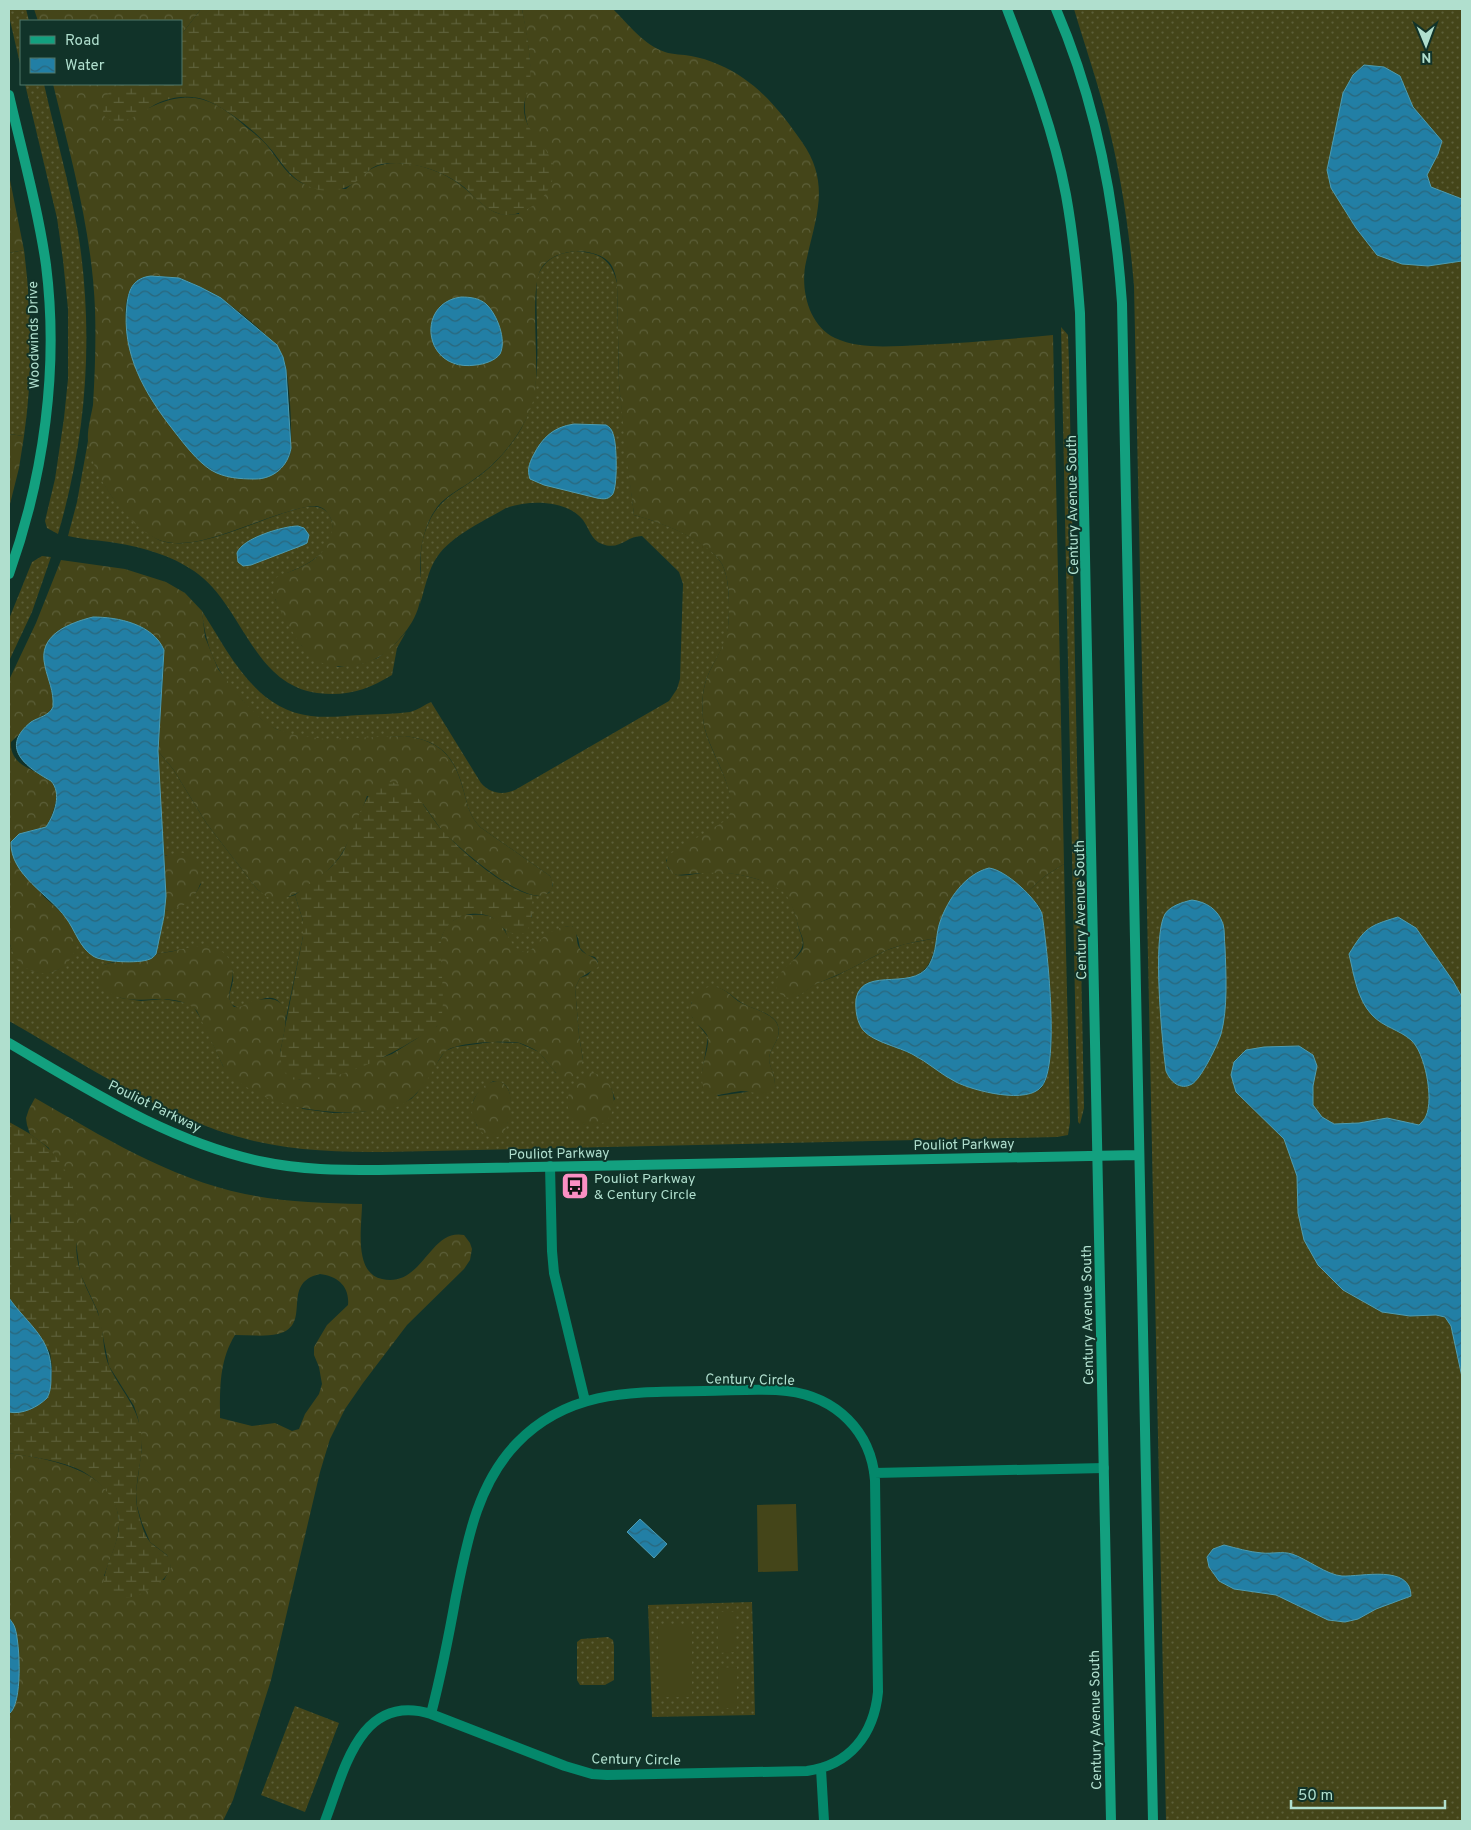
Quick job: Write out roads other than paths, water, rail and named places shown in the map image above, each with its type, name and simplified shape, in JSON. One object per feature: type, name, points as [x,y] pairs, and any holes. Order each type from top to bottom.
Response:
[{"type":"main road","name":"Century Avenue South","points":[[1007,9],[1036,87],[1066,194],[1080,313],[1111,1821]]},
{"type":"main road","points":[[1056,9],[1074,55],[1094,121],[1111,205],[1120,279],[1123,328],[1138,1155],[1153,1821]]},
{"type":"main road","name":"Woodwinds Drive","points":[[9,95],[40,228],[47,276],[50,335],[48,397],[38,467],[24,528],[9,574]]},
{"type":"main road","name":"Pouliot Parkway","points":[[9,1043],[136,1115],[169,1131],[210,1147],[264,1162],[304,1168],[359,1170],[1138,1155]]},
{"type":"street","points":[[550,1166],[551,1243],[554,1273],[585,1401]]},
{"type":"street","name":"Century Circle","points":[[325,1821],[360,1735],[382,1717],[413,1710],[431,1714],[565,1766],[592,1774],[806,1771],[821,1769],[841,1759],[860,1742],[869,1729],[876,1708],[878,1683],[874,1473],[868,1449],[854,1425],[830,1406],[805,1395],[770,1390],[615,1394],[585,1401],[552,1415],[529,1432],[508,1453],[488,1485],[472,1524],[431,1714]]},
{"type":"street","points":[[874,1473],[1104,1468]]},
{"type":"street","points":[[821,1769],[824,1821]]},
{"type":"water","points":[[1364,65],[1384,67],[1400,76],[1413,107],[1442,141],[1438,154],[1427,175],[1431,187],[1462,199],[1462,261],[1428,266],[1402,264],[1377,255],[1356,228],[1331,188],[1327,170],[1343,93],[1353,75]]},
{"type":"water","points":[[151,276],[179,278],[221,298],[277,345],[283,357],[286,370],[291,448],[287,460],[274,474],[262,478],[244,479],[216,473],[201,462],[187,447],[154,403],[137,372],[128,340],[126,322],[129,293],[133,285],[140,279]]},
{"type":"water","points":[[461,297],[474,298],[486,304],[494,314],[500,328],[502,348],[500,354],[486,363],[458,365],[445,359],[436,349],[431,336],[432,323],[436,311],[446,302]]},
{"type":"water","points":[[574,424],[606,425],[612,431],[615,446],[616,475],[614,491],[608,498],[597,498],[544,485],[530,479],[530,464],[544,439],[560,428]]},
{"type":"water","points":[[298,526],[304,528],[309,535],[307,543],[251,565],[243,566],[238,562],[237,553],[247,542],[283,528]]},
{"type":"water","points":[[93,617],[113,618],[143,628],[159,641],[164,650],[158,751],[166,896],[156,954],[145,961],[112,961],[98,958],[88,953],[66,918],[23,874],[12,854],[11,842],[19,834],[46,827],[56,804],[56,791],[51,781],[32,769],[19,755],[17,748],[17,740],[22,731],[31,722],[44,716],[53,707],[52,691],[45,666],[44,655],[46,646],[50,638],[65,627]]},
{"type":"water","points":[[989,868],[1012,879],[1028,893],[1042,914],[1051,1003],[1050,1054],[1047,1073],[1042,1086],[1035,1092],[1025,1095],[1000,1094],[964,1086],[912,1054],[868,1035],[860,1024],[856,1012],[856,999],[861,988],[869,983],[916,976],[925,970],[934,954],[943,913],[953,896],[972,876]]},
{"type":"water","points":[[1192,900],[1202,902],[1215,910],[1223,924],[1226,1002],[1221,1034],[1213,1053],[1196,1081],[1188,1086],[1180,1086],[1170,1078],[1166,1071],[1159,990],[1159,944],[1161,926],[1167,911],[1181,903]]},
{"type":"water","points":[[1398,917],[1416,928],[1462,997],[1462,1377],[1451,1326],[1445,1317],[1436,1315],[1410,1316],[1382,1312],[1343,1290],[1318,1265],[1304,1240],[1298,1213],[1297,1176],[1284,1139],[1236,1092],[1231,1075],[1234,1062],[1246,1050],[1264,1047],[1299,1046],[1313,1055],[1317,1066],[1313,1086],[1313,1105],[1322,1117],[1334,1124],[1359,1123],[1387,1118],[1419,1125],[1426,1116],[1429,1099],[1427,1076],[1420,1055],[1411,1040],[1381,1023],[1367,1009],[1357,986],[1349,954],[1368,929]]},
{"type":"water","points":[[9,1298],[44,1342],[51,1362],[50,1387],[47,1398],[34,1407],[14,1413],[9,1412]]},
{"type":"water","points":[[640,1519],[667,1544],[654,1558],[627,1532]]},
{"type":"water","points":[[1224,1545],[1257,1552],[1292,1554],[1336,1575],[1384,1574],[1394,1576],[1403,1580],[1409,1586],[1411,1596],[1376,1609],[1358,1619],[1345,1622],[1328,1620],[1276,1595],[1234,1589],[1219,1581],[1209,1567],[1207,1557],[1213,1549]]},
{"type":"water","points":[[9,1618],[15,1627],[17,1636],[19,1673],[17,1699],[9,1714]]},
{"type":"place","name":"Pouliot Parkway & Century Circle","points":[[575,1186]]}]
